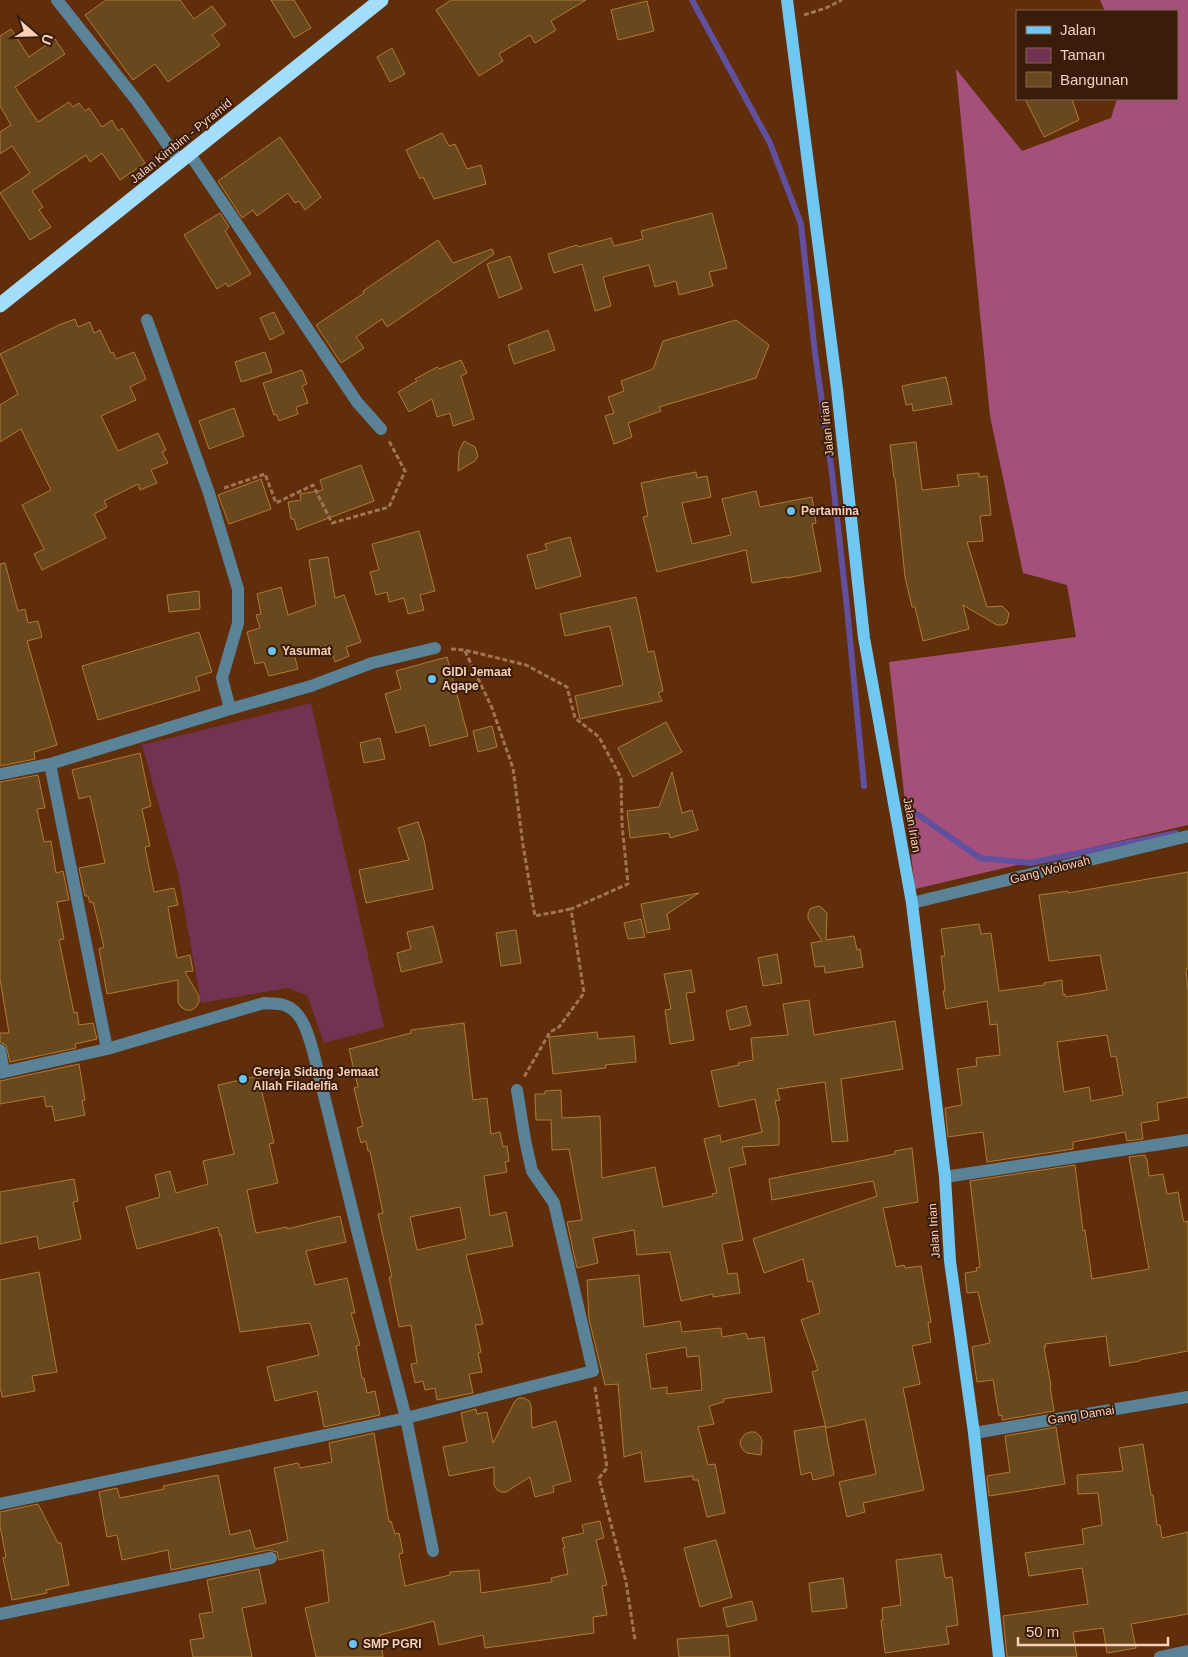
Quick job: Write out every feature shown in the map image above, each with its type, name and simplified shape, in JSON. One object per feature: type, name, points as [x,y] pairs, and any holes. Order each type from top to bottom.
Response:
[{"type":"highway","name":"Jalan Kimbim - Pyramid","points":[[0,305],[381,0]]},
{"type":"main road","name":"Jalan Irian","points":[[787,0],[837,388],[864,638],[912,903],[944,1177],[950,1261],[974,1433],[999,1657]]},
{"type":"street","points":[[57,0],[184,157],[357,402],[382,429]]},
{"type":"street","points":[[148,320],[209,493],[238,589],[238,623],[222,678],[230,709]]},
{"type":"street","points":[[0,774],[50,764],[311,686],[372,663],[435,648]]},
{"type":"street","points":[[50,764],[108,1049]]},
{"type":"street","name":"Gang Wolowah","points":[[912,903],[1188,836]]},
{"type":"street","points":[[0,1050],[2,1072],[108,1049],[264,1003],[284,1005],[296,1013],[305,1027],[313,1051],[406,1418],[433,1551]]},
{"type":"street","points":[[0,1504],[406,1418],[593,1371],[554,1203],[532,1171],[517,1090]]},
{"type":"street","points":[[944,1177],[1188,1140]]},
{"type":"street","name":"Gang Damai","points":[[974,1433],[1188,1397]]},
{"type":"street","points":[[0,1614],[271,1558]]},
{"type":"street","points":[[1160,1657],[1188,1651]]},
{"type":"path","points":[[789,19],[826,8],[842,0]]},
{"type":"path","points":[[209,493],[266,474],[276,503],[313,485],[332,523],[389,507],[405,471],[382,429]]},
{"type":"path","points":[[435,648],[464,650],[526,665],[567,687],[575,718],[599,737],[621,778],[622,824],[628,884],[571,909],[535,916],[513,768],[492,708],[464,650]]},
{"type":"path","points":[[517,1090],[550,1032],[559,1027],[584,993],[571,909]]},
{"type":"path","points":[[593,1371],[607,1468],[599,1478],[626,1582],[635,1640]]},
{"type":"green space","points":[[311,703],[384,1027],[324,1043],[307,995],[287,988],[201,1003],[178,873],[142,745]]},
{"type":"shaded area","points":[[1100,0],[1188,0],[1188,825],[915,889],[889,662],[1076,637],[1067,585],[1023,573],[990,416],[956,69],[1022,151],[1111,118],[1117,100],[1178,100],[1178,10],[1105,10]]},
{"type":"building","points":[[106,0],[180,0],[194,19],[212,6],[226,25],[212,35],[220,45],[168,82],[155,64],[133,80],[85,15]]},
{"type":"building","points":[[271,0],[294,0],[311,28],[294,38]]},
{"type":"building","points":[[451,0],[586,0],[551,21],[556,30],[535,43],[530,35],[499,54],[503,61],[479,76],[436,10]]},
{"type":"building","points":[[647,1],[654,31],[618,40],[611,10]]},
{"type":"building","points":[[11,29],[29,57],[55,39],[65,54],[15,87],[38,122],[69,102],[73,107],[79,103],[85,111],[89,108],[102,127],[112,120],[118,131],[122,128],[145,163],[120,180],[102,153],[90,162],[86,155],[32,191],[43,207],[39,210],[51,227],[30,240],[0,193],[30,173],[12,146],[0,154],[0,132],[11,125],[0,106],[0,36]]},
{"type":"building","points":[[392,48],[405,74],[390,82],[377,57]]},
{"type":"building","points":[[1026,100],[1072,100],[1079,120],[1044,137]]},
{"type":"building","points":[[442,133],[449,146],[455,144],[467,169],[481,165],[486,184],[434,199],[423,177],[420,179],[406,150]]},
{"type":"building","points":[[280,137],[321,197],[305,210],[299,201],[295,203],[288,193],[257,216],[253,210],[242,218],[218,181]]},
{"type":"building","points":[[220,213],[229,227],[225,231],[251,274],[228,287],[226,283],[217,289],[184,235]]},
{"type":"building","points":[[712,213],[727,268],[709,272],[713,286],[679,295],[676,281],[655,287],[649,265],[603,277],[611,306],[595,311],[582,264],[554,273],[548,254],[577,245],[578,247],[611,238],[614,246],[643,239],[641,231]]},
{"type":"building","points":[[438,240],[453,263],[492,249],[494,254],[387,327],[382,319],[356,337],[364,348],[341,363],[316,325]]},
{"type":"building","points":[[510,256],[522,289],[499,298],[487,264]]},
{"type":"building","points":[[274,312],[284,333],[270,340],[260,318]]},
{"type":"building","points":[[75,319],[78,327],[90,322],[94,333],[100,330],[116,359],[134,352],[146,379],[130,387],[136,400],[101,416],[118,451],[158,433],[166,450],[162,452],[168,463],[151,470],[157,483],[140,490],[138,484],[104,501],[107,507],[94,514],[106,538],[42,570],[34,554],[44,549],[22,505],[51,490],[21,429],[0,442],[0,405],[18,394],[0,354]]},
{"type":"building","points":[[736,320],[769,345],[756,378],[659,407],[661,411],[628,423],[632,437],[614,444],[605,416],[614,413],[608,397],[624,391],[621,381],[653,369],[663,341]]},
{"type":"building","points":[[548,330],[555,350],[514,364],[508,345]]},
{"type":"building","points":[[265,352],[272,372],[241,382],[235,362]]},
{"type":"building","points":[[461,360],[467,373],[461,376],[474,419],[453,426],[450,413],[437,417],[432,399],[409,412],[398,392],[417,381],[415,379],[437,367],[439,369]]},
{"type":"building","points":[[302,370],[307,384],[302,386],[308,403],[296,407],[298,414],[279,421],[276,414],[274,415],[263,383]]},
{"type":"building","points":[[946,377],[952,404],[913,411],[912,404],[906,405],[902,386]]},
{"type":"building","points":[[234,408],[244,436],[209,449],[199,421]]},
{"type":"building","points":[[464,441],[475,447],[478,456],[475,461],[458,471],[459,451]]},
{"type":"building","points":[[916,442],[922,490],[959,486],[957,475],[979,473],[979,477],[987,476],[991,515],[980,516],[983,541],[967,542],[987,607],[1002,606],[1009,613],[1007,623],[1003,625],[997,625],[963,605],[969,629],[923,641],[915,607],[912,607],[905,577],[890,445]]},
{"type":"building","points":[[361,465],[374,501],[297,530],[294,519],[291,519],[288,502],[301,500],[300,494],[323,490],[320,480]]},
{"type":"building","points":[[696,472],[697,478],[707,476],[711,497],[682,503],[692,544],[731,535],[722,499],[756,491],[760,507],[812,497],[816,523],[812,524],[821,571],[752,583],[746,550],[657,572],[643,517],[648,516],[641,483]]},
{"type":"building","points":[[261,479],[271,509],[229,524],[218,495]]},
{"type":"building","points":[[419,531],[435,591],[420,595],[424,610],[408,614],[404,598],[389,602],[387,592],[376,595],[370,572],[379,570],[372,544]]},
{"type":"building","points":[[570,537],[581,576],[536,589],[527,555],[547,550],[545,544]]},
{"type":"building","points":[[328,557],[335,598],[344,595],[361,642],[346,647],[349,656],[335,662],[329,645],[294,654],[298,669],[269,676],[264,662],[255,664],[247,632],[260,628],[256,615],[261,614],[257,594],[281,587],[288,615],[316,605],[309,560]]},
{"type":"building","points":[[5,563],[18,611],[25,609],[28,623],[38,621],[42,637],[27,641],[57,745],[34,752],[35,759],[0,766],[0,564]]},
{"type":"building","points":[[199,591],[200,609],[169,612],[167,595]]},
{"type":"building","points":[[636,597],[648,652],[654,651],[663,691],[658,693],[662,701],[580,719],[575,696],[623,685],[610,626],[565,636],[560,614]]},
{"type":"building","points":[[199,632],[212,672],[196,677],[200,690],[98,720],[82,666]]},
{"type":"building","points":[[447,657],[468,736],[430,746],[425,725],[396,733],[385,694],[401,689],[396,671]]},
{"type":"building","points":[[666,722],[682,752],[633,777],[618,748]]},
{"type":"building","points":[[492,726],[497,747],[478,752],[473,731]]},
{"type":"building","points":[[380,738],[385,759],[364,763],[360,743]]},
{"type":"building","points":[[140,753],[151,806],[142,809],[150,846],[145,847],[154,892],[174,888],[178,905],[168,907],[177,958],[190,955],[193,971],[185,972],[199,996],[199,1002],[192,1010],[186,1010],[178,1002],[178,980],[107,994],[99,949],[104,947],[93,902],[90,903],[88,896],[85,896],[79,868],[105,863],[90,796],[79,799],[72,770]]},
{"type":"building","points":[[672,772],[682,813],[692,810],[698,830],[670,838],[669,833],[630,838],[627,811],[659,807]]},
{"type":"building","points":[[38,775],[45,808],[37,809],[44,842],[51,841],[56,873],[63,871],[69,900],[57,902],[64,939],[59,940],[74,1013],[77,1012],[79,1025],[93,1023],[97,1039],[75,1044],[76,1048],[10,1062],[6,1045],[0,1042],[0,1033],[9,1033],[0,979],[0,782]]},
{"type":"building","points":[[418,822],[424,840],[433,889],[366,903],[359,870],[409,860],[398,828]]},
{"type":"building","points":[[1188,872],[1188,969],[1186,969],[1188,992],[1188,1097],[1157,1103],[1159,1120],[1141,1123],[1143,1139],[1127,1141],[1125,1132],[1073,1142],[1073,1149],[987,1162],[983,1132],[948,1137],[945,1108],[962,1105],[957,1069],[977,1066],[976,1058],[1000,1055],[997,1024],[990,1025],[987,1001],[946,1009],[941,956],[945,956],[941,929],[979,924],[981,934],[991,933],[999,991],[1044,985],[1044,983],[1062,980],[1063,995],[1065,994],[1066,997],[1107,990],[1100,955],[1049,961],[1039,895],[1068,891],[1068,893]],"holes":[[[1107,1035],[1111,1057],[1116,1056],[1123,1095],[1091,1101],[1089,1087],[1064,1092],[1057,1042]]]},
{"type":"building","points":[[699,893],[667,914],[670,929],[647,933],[641,904]]},
{"type":"building","points":[[820,906],[827,913],[826,940],[854,936],[857,950],[860,949],[863,967],[825,973],[824,966],[815,967],[811,943],[822,941],[808,919],[808,914],[810,909]]},
{"type":"building","points":[[641,919],[645,937],[628,939],[624,923]]},
{"type":"building","points":[[433,926],[442,962],[401,972],[397,953],[411,949],[407,932]]},
{"type":"building","points":[[516,930],[521,963],[501,966],[496,933]]},
{"type":"building","points":[[777,954],[782,983],[763,986],[758,958]]},
{"type":"building","points":[[691,970],[695,992],[686,993],[694,1040],[670,1044],[665,1010],[671,1009],[664,974]]},
{"type":"building","points":[[809,1000],[814,1035],[895,1021],[903,1069],[841,1079],[848,1141],[832,1142],[825,1082],[777,1089],[780,1100],[775,1101],[779,1119],[779,1145],[742,1147],[746,1164],[729,1168],[743,1240],[722,1244],[728,1274],[737,1273],[740,1293],[713,1297],[713,1294],[681,1301],[670,1252],[637,1255],[634,1230],[593,1238],[598,1263],[577,1268],[567,1222],[582,1220],[569,1149],[552,1150],[551,1120],[536,1120],[535,1094],[545,1094],[545,1091],[561,1090],[562,1118],[600,1116],[602,1178],[655,1167],[663,1207],[713,1196],[712,1194],[717,1193],[704,1139],[720,1135],[721,1142],[762,1132],[755,1099],[719,1107],[711,1071],[753,1060],[751,1038],[788,1035],[783,1004]]},
{"type":"building","points":[[746,1006],[751,1025],[730,1030],[726,1011]]},
{"type":"building","points":[[464,1023],[473,1100],[487,1098],[491,1134],[500,1132],[503,1147],[507,1146],[509,1161],[505,1162],[507,1172],[484,1176],[490,1216],[506,1212],[513,1246],[466,1255],[483,1324],[475,1325],[481,1352],[478,1353],[482,1372],[469,1374],[473,1393],[437,1400],[435,1388],[425,1390],[423,1381],[415,1383],[411,1364],[417,1363],[411,1325],[399,1327],[389,1277],[392,1277],[378,1214],[383,1213],[370,1151],[368,1151],[366,1141],[361,1143],[357,1128],[363,1126],[354,1088],[358,1087],[349,1049],[411,1033],[411,1030]],"holes":[[[460,1207],[466,1239],[417,1250],[410,1217]]]},
{"type":"building","points":[[597,1032],[598,1039],[634,1036],[636,1062],[605,1065],[606,1068],[553,1074],[549,1037]]},
{"type":"building","points":[[79,1064],[85,1100],[82,1101],[85,1115],[55,1121],[52,1106],[46,1107],[44,1096],[0,1104],[0,1081]]},
{"type":"building","points":[[258,1076],[274,1143],[269,1144],[278,1183],[247,1190],[256,1233],[287,1227],[287,1229],[340,1216],[346,1242],[306,1251],[315,1285],[347,1278],[355,1313],[351,1313],[360,1345],[356,1346],[362,1378],[364,1378],[367,1393],[375,1391],[380,1415],[324,1427],[317,1391],[275,1401],[267,1367],[319,1355],[310,1323],[240,1332],[218,1227],[137,1249],[126,1207],[160,1197],[155,1175],[170,1171],[176,1193],[208,1184],[203,1161],[234,1154],[218,1085]]},
{"type":"building","points":[[912,1148],[918,1202],[883,1208],[896,1267],[904,1265],[905,1268],[921,1266],[931,1322],[928,1323],[931,1342],[912,1346],[920,1384],[903,1388],[924,1490],[863,1503],[865,1512],[847,1517],[839,1482],[876,1474],[865,1419],[826,1428],[812,1372],[818,1370],[801,1320],[820,1313],[812,1281],[808,1282],[803,1259],[764,1273],[753,1239],[877,1196],[873,1181],[772,1200],[769,1179],[895,1154],[895,1151]]},
{"type":"building","points":[[1145,1155],[1149,1176],[1163,1174],[1167,1194],[1178,1192],[1184,1222],[1188,1221],[1188,1351],[1110,1366],[1106,1336],[1045,1344],[1054,1411],[1002,1420],[1002,1415],[999,1416],[993,1380],[977,1382],[972,1347],[990,1343],[978,1292],[967,1293],[965,1273],[977,1271],[976,1268],[980,1267],[970,1181],[1075,1165],[1083,1231],[1085,1230],[1092,1279],[1149,1269],[1129,1157]]},
{"type":"building","points":[[74,1179],[78,1201],[73,1202],[81,1239],[39,1249],[37,1236],[0,1244],[0,1192]]},
{"type":"building","points":[[39,1272],[57,1372],[32,1376],[35,1391],[2,1397],[0,1390],[0,1280]]},
{"type":"building","points":[[639,1275],[644,1327],[680,1321],[682,1332],[721,1328],[722,1337],[746,1333],[748,1339],[764,1337],[772,1392],[723,1399],[724,1402],[709,1406],[714,1424],[698,1427],[708,1465],[715,1464],[725,1513],[707,1517],[698,1480],[693,1480],[693,1476],[645,1482],[641,1452],[624,1457],[618,1384],[605,1385],[589,1319],[587,1280]],"holes":[[[686,1347],[687,1357],[699,1356],[702,1390],[667,1394],[667,1387],[651,1389],[646,1354]]]},
{"type":"building","points":[[519,1398],[524,1398],[531,1405],[532,1428],[556,1421],[571,1481],[553,1486],[554,1492],[535,1497],[530,1477],[506,1492],[497,1490],[494,1485],[494,1467],[449,1476],[443,1447],[467,1442],[461,1413],[476,1409],[477,1414],[487,1412],[493,1443],[515,1401]]},
{"type":"building","points":[[825,1426],[834,1475],[813,1480],[811,1472],[801,1475],[794,1431]]},
{"type":"building","points":[[1056,1427],[1065,1484],[989,1496],[987,1476],[1010,1472],[1005,1436]]},
{"type":"building","points":[[755,1432],[760,1436],[762,1441],[761,1455],[747,1453],[740,1444],[745,1434]]},
{"type":"building","points":[[374,1433],[389,1522],[391,1521],[395,1534],[399,1533],[403,1553],[399,1554],[405,1586],[450,1575],[450,1572],[479,1570],[481,1593],[552,1582],[551,1578],[568,1574],[562,1538],[584,1533],[582,1525],[600,1521],[604,1538],[596,1540],[607,1585],[602,1586],[607,1615],[593,1617],[594,1633],[485,1648],[483,1635],[439,1645],[434,1621],[380,1635],[383,1657],[316,1657],[305,1608],[329,1602],[323,1550],[279,1560],[277,1552],[269,1550],[171,1570],[168,1550],[122,1560],[117,1535],[107,1537],[99,1492],[117,1488],[120,1498],[164,1489],[163,1486],[218,1475],[230,1535],[250,1530],[255,1549],[288,1541],[274,1468],[298,1463],[300,1468],[332,1462],[329,1443]]},
{"type":"building","points":[[1143,1444],[1157,1525],[1160,1525],[1162,1538],[1188,1532],[1188,1614],[1131,1624],[1136,1648],[1107,1653],[1103,1628],[1073,1632],[1077,1657],[1007,1657],[1003,1616],[1088,1604],[1082,1568],[1029,1576],[1025,1553],[1084,1544],[1082,1529],[1102,1525],[1098,1493],[1078,1494],[1077,1475],[1123,1471],[1119,1448]]},
{"type":"building","points":[[38,1504],[58,1543],[61,1543],[69,1585],[46,1590],[47,1593],[12,1600],[3,1558],[6,1557],[0,1526],[0,1512]]},
{"type":"building","points":[[716,1540],[732,1597],[700,1607],[684,1548]]},
{"type":"building","points":[[941,1554],[945,1578],[952,1577],[958,1625],[946,1627],[949,1644],[885,1653],[881,1620],[883,1620],[882,1608],[901,1605],[896,1560]]},
{"type":"building","points":[[259,1569],[266,1603],[242,1608],[252,1657],[193,1657],[190,1640],[204,1638],[199,1614],[213,1612],[207,1580]]},
{"type":"building","points":[[843,1578],[847,1608],[812,1612],[809,1583]]},
{"type":"building","points":[[752,1601],[757,1620],[727,1627],[723,1608]]},
{"type":"building","points":[[728,1635],[730,1657],[679,1657],[677,1639]]},
{"type":"waterway","points":[[692,0],[770,143],[801,224],[815,353],[832,473],[864,786]]},
{"type":"waterway","points":[[917,814],[980,858],[1030,863],[1176,833]]},
{"type":"place","name":"Pertamina","points":[[791,511]]},
{"type":"place","name":"Yasumat","points":[[272,651]]},
{"type":"place","name":"GIDI Jemaat Agape","points":[[432,679]]},
{"type":"place","name":"Gereja Sidang Jemaat Allah Filadelfia","points":[[243,1079]]},
{"type":"place","name":"SMP PGRI","points":[[353,1644]]}]
